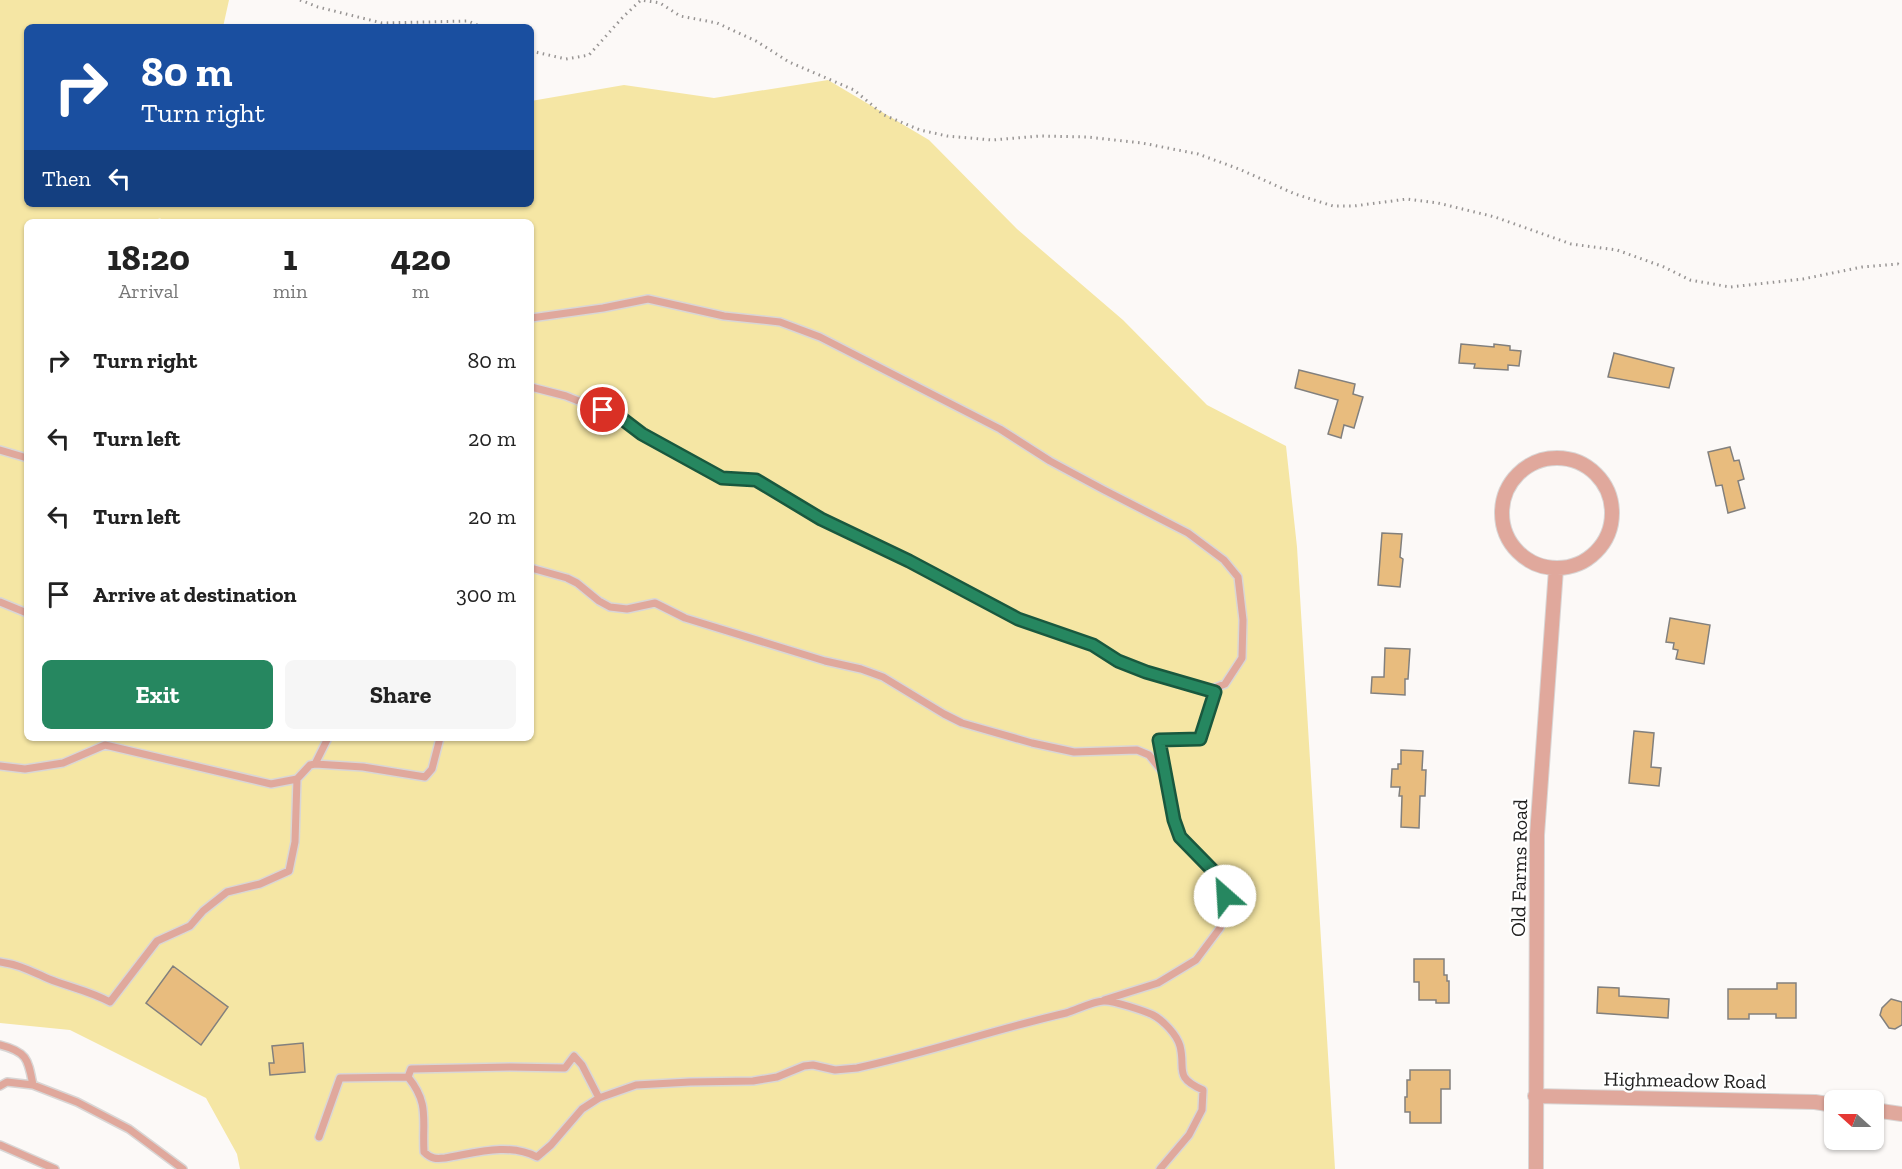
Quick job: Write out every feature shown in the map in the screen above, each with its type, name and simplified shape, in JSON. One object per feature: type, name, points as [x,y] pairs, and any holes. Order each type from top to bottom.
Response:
[{"type":"street","points":[[1559,457],[1576,460],[1592,470],[1604,483],[1611,499],[1612,517],[1608,535],[1598,550],[1586,560],[1571,567],[1556,569],[1542,567],[1518,553],[1509,542],[1504,530],[1502,507],[1504,496],[1512,480],[1525,467],[1541,459],[1559,457]]},
{"type":"street","name":"Old Farms Road","points":[[1536,1169],[1537,836],[1556,569]]},
{"type":"street","name":"Highmeadow Road","points":[[1535,1096],[1824,1103]]},
{"type":"street","points":[[1884,1111],[1902,1114]]},
{"type":"lane","points":[[534,318],[648,299],[724,316],[780,322],[820,337],[1000,429],[1068,471],[1188,533],[1224,560],[1238,577],[1243,620],[1242,658],[1225,684],[1209,690]]},
{"type":"lane","points":[[408,1077],[420,1093],[423,1104],[424,1152],[429,1157],[435,1159],[509,1148],[537,1156],[551,1144],[582,1109],[599,1098],[636,1085],[753,1081],[777,1077],[804,1066],[813,1065],[835,1070],[857,1068],[993,1033],[1069,1012],[1158,982],[1196,960],[1220,928],[1225,896],[1224,882],[1180,837],[1174,820],[1159,740],[1200,739],[1215,692],[1174,682],[1146,672],[1118,661],[1093,645],[1018,619],[909,561],[821,519],[756,480],[722,478],[642,434],[621,418],[566,396],[534,388]]},
{"type":"lane","points":[[0,450],[24,457]]},
{"type":"lane","points":[[534,569],[577,583],[610,607],[627,609],[655,603],[685,618],[825,661],[861,669],[883,677],[962,723],[1074,752],[1137,750],[1149,755],[1166,776]]},
{"type":"lane","points":[[0,602],[24,612]]},
{"type":"lane","points":[[315,764],[326,741]]},
{"type":"lane","points":[[0,766],[25,769],[63,763],[105,745],[271,784],[297,779],[310,765],[315,764],[363,767],[425,777],[432,769],[439,741]]},
{"type":"lane","points":[[0,963],[17,964],[50,979],[95,993],[110,1002],[158,941],[190,926],[203,910],[227,892],[260,884],[290,871],[295,842],[297,779]]},
{"type":"lane","points":[[1104,1000],[1144,1011],[1161,1020],[1180,1046],[1181,1072],[1193,1086],[1203,1090],[1202,1110],[1189,1135],[1160,1169]]},
{"type":"lane","points":[[0,1045],[14,1048],[28,1059],[33,1085]]},
{"type":"lane","points":[[408,1077],[411,1069],[565,1068],[574,1056],[582,1065],[599,1098]]},
{"type":"lane","points":[[319,1137],[340,1078],[408,1077]]},
{"type":"lane","points":[[0,1086],[7,1082],[33,1085],[77,1102],[129,1129],[183,1169]]},
{"type":"lane","points":[[0,1145],[55,1169]]},
{"type":"path","points":[[300,0],[318,7],[382,23],[468,21],[475,24]]},
{"type":"path","points":[[534,52],[566,59],[589,55],[641,0],[660,3],[680,16],[717,23],[756,41],[789,62],[854,90],[884,115],[920,130],[947,136],[992,140],[1040,136],[1087,137],[1142,143],[1198,154],[1295,194],[1333,206],[1354,206],[1407,199],[1438,203],[1495,217],[1571,244],[1617,250],[1664,267],[1690,280],[1730,287],[1803,279],[1862,267],[1898,264],[1902,266]]},
{"type":"shaded area","points":[[0,0],[229,0],[224,24],[24,24],[24,207],[534,207],[534,100],[624,85],[714,98],[828,80],[929,140],[1017,229],[1123,320],[1207,405],[1286,446],[1297,547],[1335,1169],[240,1169],[237,1154],[206,1098],[70,1030],[0,1023]]},
{"type":"building","points":[[1461,344],[1510,346],[1510,350],[1521,351],[1519,366],[1508,365],[1508,370],[1474,368],[1475,364],[1459,363]]},
{"type":"building","points":[[1614,353],[1674,368],[1669,388],[1608,377]]},
{"type":"building","points":[[1299,370],[1355,384],[1353,394],[1363,397],[1354,428],[1344,425],[1341,438],[1328,434],[1338,400],[1295,388]]},
{"type":"building","points":[[1730,447],[1734,461],[1739,460],[1744,479],[1738,481],[1745,508],[1728,513],[1722,485],[1716,486],[1708,452]]},
{"type":"building","points":[[1382,533],[1402,534],[1400,557],[1403,559],[1400,587],[1378,585]]},
{"type":"building","points":[[1670,618],[1710,625],[1704,664],[1676,659],[1678,650],[1673,649],[1674,643],[1666,642]]},
{"type":"building","points":[[1385,648],[1410,649],[1405,695],[1371,693],[1372,677],[1384,677]]},
{"type":"building","points":[[1634,731],[1654,733],[1651,767],[1661,768],[1659,786],[1629,783]]},
{"type":"building","points":[[1401,750],[1423,751],[1422,770],[1426,770],[1425,796],[1420,796],[1419,828],[1401,827],[1400,787],[1391,787],[1392,769],[1398,769],[1398,764],[1401,764]]},
{"type":"building","points":[[1414,959],[1444,959],[1444,975],[1447,975],[1447,981],[1449,981],[1449,1003],[1419,1000],[1419,982],[1414,982]]},
{"type":"building","points":[[173,966],[228,1007],[201,1045],[146,1003]]},
{"type":"building","points":[[1777,983],[1796,983],[1796,1018],[1776,1018],[1776,1014],[1749,1014],[1749,1019],[1728,1019],[1728,989],[1777,989]]},
{"type":"building","points":[[1598,987],[1619,988],[1619,996],[1669,999],[1668,1018],[1597,1013]]},
{"type":"building","points":[[1891,999],[1902,1002],[1902,1025],[1895,1029],[1889,1028],[1880,1015],[1882,1008]]},
{"type":"building","points":[[303,1043],[305,1072],[270,1075],[269,1063],[274,1063],[272,1046]]},
{"type":"building","points":[[1410,1070],[1450,1070],[1450,1089],[1441,1089],[1441,1123],[1410,1123],[1410,1112],[1405,1112],[1405,1097],[1407,1097],[1407,1080],[1410,1080]]},
{"type":"route","points":[[603,410],[621,418],[642,434],[722,478],[756,480],[821,519],[909,561],[1018,619],[1093,645],[1118,661],[1146,672],[1174,682],[1215,692],[1200,739],[1159,740],[1174,820],[1180,837],[1224,882],[1225,896]]}]
